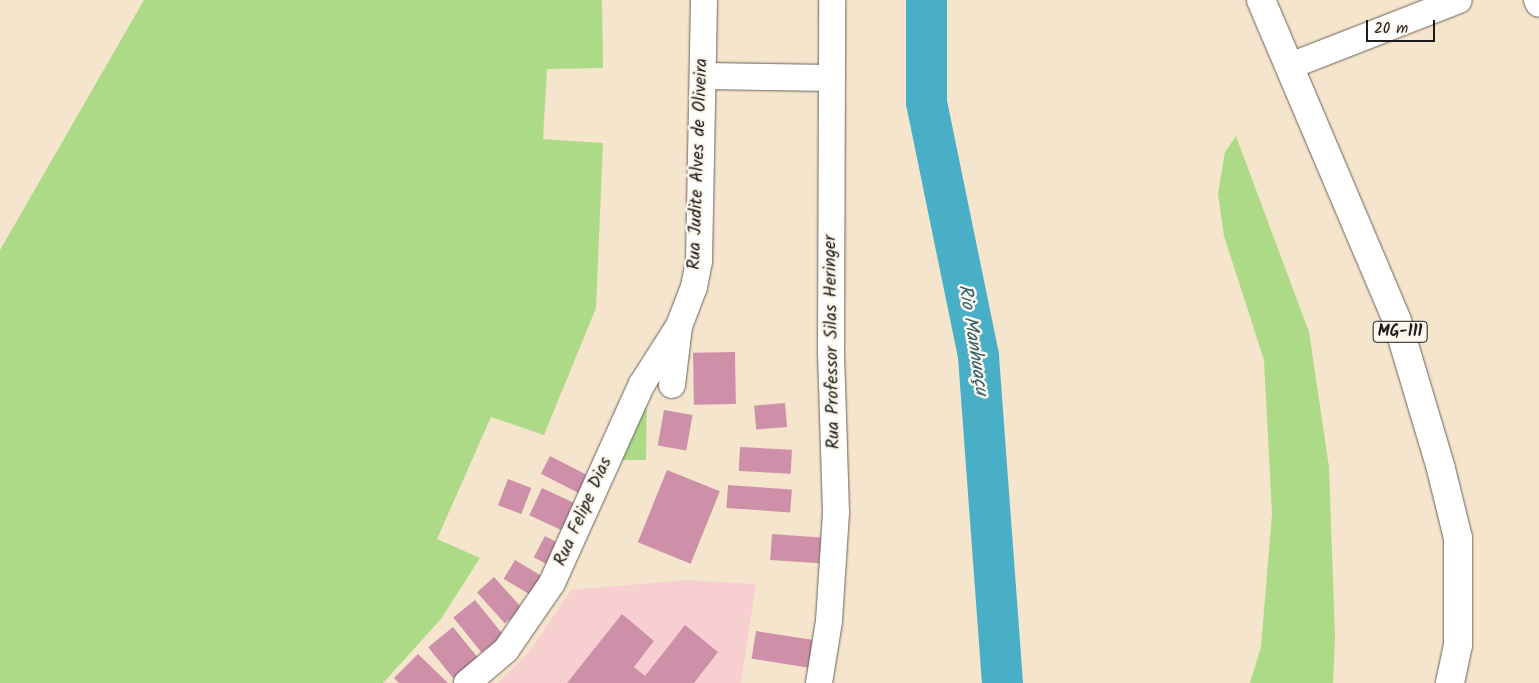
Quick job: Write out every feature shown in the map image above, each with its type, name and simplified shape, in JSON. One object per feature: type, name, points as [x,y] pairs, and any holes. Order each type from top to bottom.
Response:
[{"type":"main road","name":"MG-111","points":[[1261,0],[1397,321],[1442,469],[1458,538],[1458,645],[1450,683]]},
{"type":"street","name":"Rua Judite Alves de Oliveira","points":[[672,385],[679,326],[694,286],[699,261],[704,0]]},
{"type":"street","name":"Rua Professor Silas Heringer","points":[[819,683],[829,621],[836,512],[831,351],[832,0]]},
{"type":"street","points":[[1290,66],[1459,0]]},
{"type":"street","points":[[1537,0],[1539,4]]},
{"type":"street","points":[[703,76],[832,78]]},
{"type":"street","name":"Rua Felipe Dias","points":[[467,683],[506,650],[552,583],[642,384],[679,326]]},
{"type":"shaded area","points":[[686,580],[756,584],[741,683],[498,683],[528,653],[571,590]]},
{"type":"green space","points":[[144,0],[602,0],[603,68],[547,69],[543,139],[603,143],[596,308],[544,435],[491,417],[437,539],[480,558],[441,619],[383,683],[0,683],[0,250]]},
{"type":"green space","points":[[1236,136],[1309,332],[1329,467],[1335,637],[1333,683],[1250,683],[1261,647],[1272,514],[1264,360],[1224,236],[1218,194],[1225,152]]},
{"type":"green space","points":[[647,388],[646,460],[599,460]]},
{"type":"building","points":[[735,352],[736,404],[694,405],[693,353]]},
{"type":"building","points":[[785,403],[787,427],[756,430],[754,406]]},
{"type":"building","points":[[664,410],[693,415],[686,450],[658,445]]},
{"type":"building","points":[[740,447],[792,450],[791,474],[739,471]]},
{"type":"building","points":[[550,456],[591,477],[582,495],[541,474]]},
{"type":"building","points":[[667,470],[720,491],[691,564],[638,542]]},
{"type":"building","points":[[508,479],[531,488],[521,514],[498,505]]},
{"type":"building","points":[[728,485],[792,489],[790,512],[726,508]]},
{"type":"building","points":[[542,488],[579,505],[566,533],[529,515]]},
{"type":"building","points":[[772,534],[821,537],[819,563],[770,560]]},
{"type":"building","points":[[545,536],[560,544],[549,565],[534,557]]},
{"type":"building","points":[[515,560],[542,576],[530,595],[504,579]]},
{"type":"building","points":[[494,577],[522,608],[505,624],[477,592]]},
{"type":"building","points":[[475,600],[503,635],[482,653],[453,618]]},
{"type":"building","points":[[622,614],[654,641],[634,667],[645,676],[685,625],[718,652],[694,683],[567,683]]},
{"type":"building","points":[[453,627],[478,658],[453,678],[428,647]]},
{"type":"building","points":[[756,631],[813,640],[809,668],[752,659]]},
{"type":"building","points":[[418,654],[448,683],[399,683],[394,678]]},
{"type":"waterway","name":"Rio Manhuaçu","points":[[926,0],[926,102],[978,356],[1002,683]]}]
